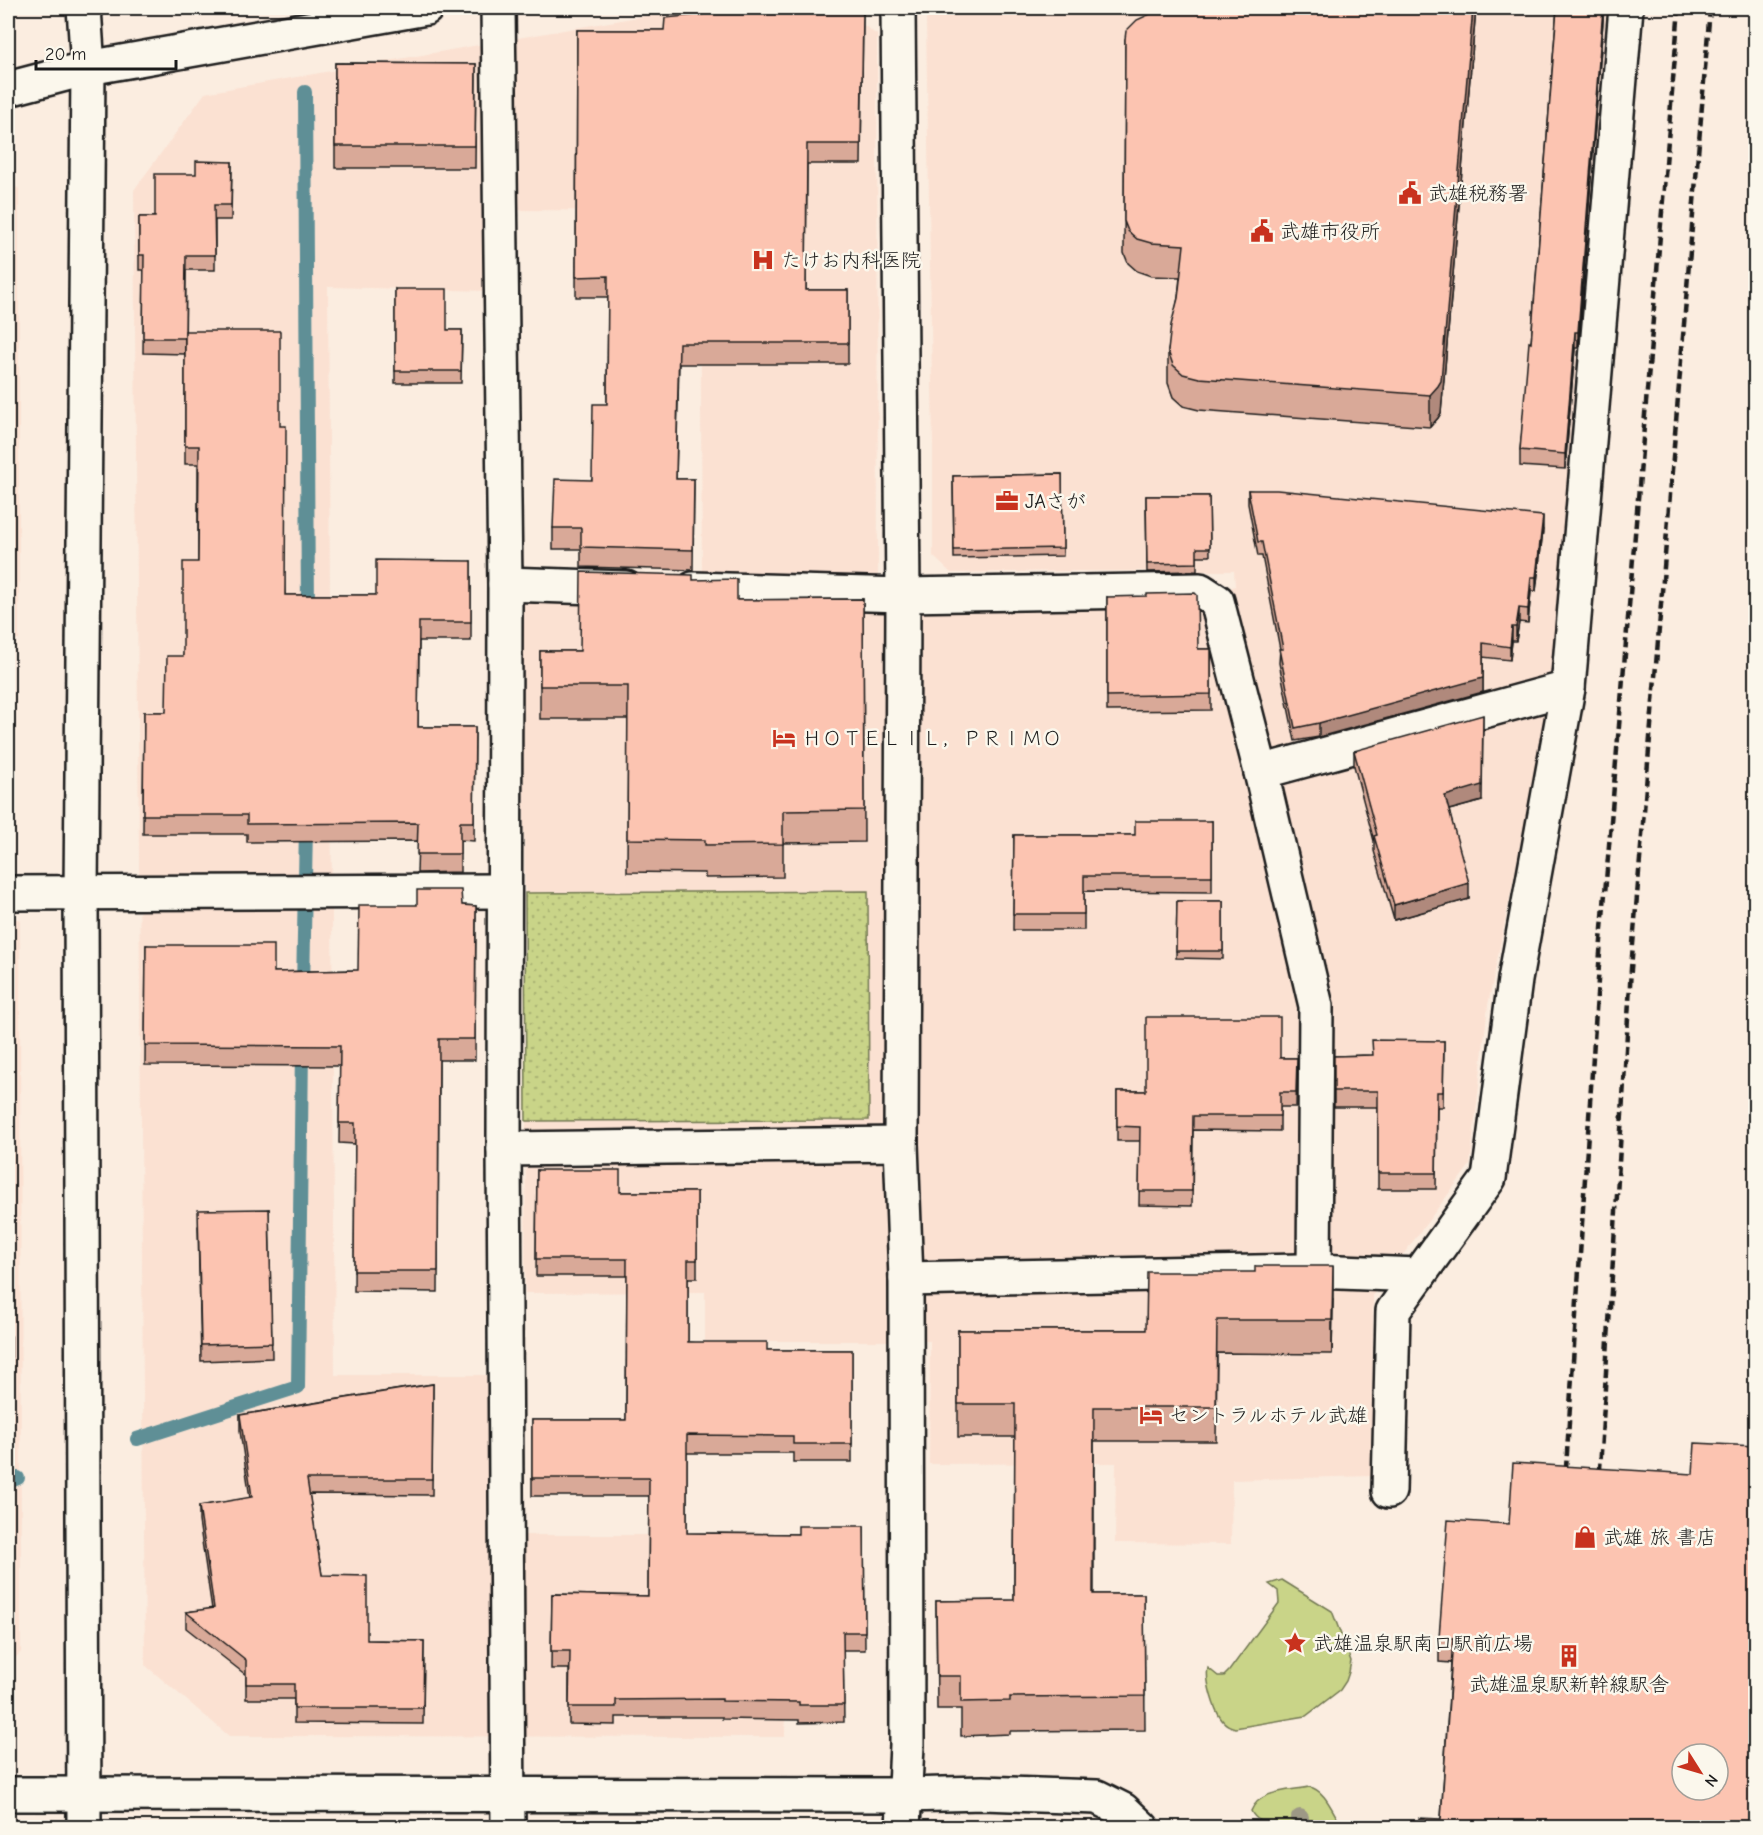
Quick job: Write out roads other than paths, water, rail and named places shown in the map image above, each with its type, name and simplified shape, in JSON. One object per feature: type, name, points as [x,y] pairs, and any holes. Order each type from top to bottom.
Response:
[{"type":"street","points":[[84,8],[88,68],[81,893],[84,1827]]},
{"type":"street","points":[[8,89],[88,68],[426,8]]},
{"type":"street","points":[[498,8],[505,584],[504,1149],[508,1827]]},
{"type":"street","points":[[898,8],[903,595],[901,1144],[906,1278],[907,1745],[903,1827]]},
{"type":"street","points":[[1389,1491],[1393,1311],[1489,1178],[1515,980],[1568,688],[1626,8]]},
{"type":"street","points":[[505,584],[903,595],[1200,590],[1217,601],[1261,772],[1316,1006],[1314,1271]]},
{"type":"street","points":[[1261,772],[1568,688]]},
{"type":"street","points":[[8,893],[504,891]]},
{"type":"street","points":[[504,1149],[901,1144]]},
{"type":"street","points":[[906,1278],[1314,1271],[1419,1275]]},
{"type":"street","points":[[8,1794],[905,1795],[983,1793],[1097,1797],[1123,1810],[1142,1827]]},
{"type":"waterway","points":[[305,92],[308,611]]},
{"type":"waterway","points":[[303,989],[306,826]]},
{"type":"waterway","points":[[137,1439],[298,1387],[302,1048]]},
{"type":"waterway","points":[[8,1482],[18,1478]]},
{"type":"railway","points":[[1565,1483],[1599,965],[1679,8]]},
{"type":"railway","points":[[1599,1485],[1631,969],[1710,8]]},
{"type":"place","name":"武雄税務署","points":[[1410,193]]},
{"type":"place","name":"武雄市役所","points":[[1262,231]]},
{"type":"place","name":"たけお内科医院","points":[[763,260]]},
{"type":"place","name":"JAさが","points":[[1007,501]]},
{"type":"place","name":"ＨＯＴＥＬＩＬ，ＰＲＩＭＯ","points":[[784,738]]},
{"type":"place","name":"セントラルホテル武雄","points":[[1151,1415]]},
{"type":"place","name":"武雄 旅 書店","points":[[1585,1537]]},
{"type":"place","name":"武雄温泉駅南口駅前広場","points":[[1295,1643]]},
{"type":"place","name":"武雄温泉駅新幹線駅舎","points":[[1569,1656]]}]
